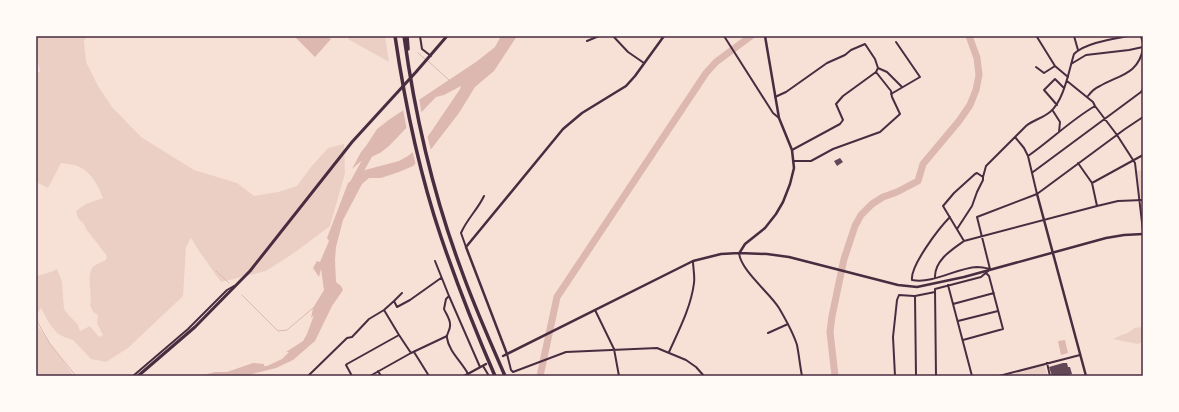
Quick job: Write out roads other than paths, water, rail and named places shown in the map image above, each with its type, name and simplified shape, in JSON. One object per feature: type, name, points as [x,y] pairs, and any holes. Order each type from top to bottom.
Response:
[{"type":"highway","points":[[395,36],[402,81],[417,151],[440,236],[466,306],[495,376]]},
{"type":"highway","points":[[404,36],[409,72],[427,158],[447,230],[474,306],[505,376]]},
{"type":"highway","points":[[408,36],[408,63]]},
{"type":"main road","points":[[138,376],[195,327],[250,271],[352,142],[447,36]]},
{"type":"street","points":[[420,36],[422,49],[429,57]]},
{"type":"street","points":[[587,41],[599,36]]},
{"type":"street","points":[[613,36],[628,52],[644,63]]},
{"type":"street","points":[[466,247],[563,129],[582,113],[622,90],[631,82],[664,36]]},
{"type":"street","points":[[724,36],[772,113],[779,118]]},
{"type":"street","points":[[765,36],[779,118],[792,150],[794,161],[793,175],[783,202],[776,214],[766,228],[745,244],[739,253],[741,261],[778,306],[788,324],[797,345],[802,376]]},
{"type":"street","points":[[1074,36],[1078,50]]},
{"type":"street","points":[[957,229],[972,206],[983,180],[982,177],[986,166],[1032,121],[1045,116],[1057,104],[1067,81],[1074,54],[1078,50],[1128,36]]},
{"type":"street","points":[[1088,96],[1101,85],[1129,73],[1142,57],[1143,46],[1141,36]]},
{"type":"street","points":[[1037,37],[1055,66],[1068,77]]},
{"type":"street","points":[[891,94],[920,77],[896,42]]},
{"type":"street","points":[[775,97],[786,92],[827,63],[865,44],[878,68],[876,72],[843,96],[836,104],[843,120],[840,124],[792,150]]},
{"type":"street","points":[[1071,64],[1086,55],[1129,50],[1143,46]]},
{"type":"street","points":[[1036,67],[1044,73],[1055,66]]},
{"type":"street","points":[[878,68],[888,72],[902,87]]},
{"type":"street","points":[[794,161],[811,161],[833,149],[880,132],[900,114],[887,85],[876,72]]},
{"type":"street","points":[[1057,104],[1044,90],[1056,79],[1064,88]]},
{"type":"street","points":[[1067,81],[1088,96],[1117,135],[1133,160],[1143,231]]},
{"type":"street","points":[[1033,172],[1143,89]]},
{"type":"street","points":[[1028,156],[1044,146],[1059,132],[1095,106]]},
{"type":"street","points":[[1052,110],[1060,122],[1059,132]]},
{"type":"street","points":[[990,269],[977,217],[1037,194],[1143,117]]},
{"type":"street","points":[[1015,137],[1024,148],[1033,172],[1037,194],[1086,376]]},
{"type":"street","points":[[1092,183],[1143,155]]},
{"type":"street","points":[[1078,163],[1092,183],[1097,206]]},
{"type":"street","points":[[964,241],[943,204],[975,174],[982,177]]},
{"type":"street","points":[[484,196],[480,205],[464,226],[461,233],[513,372],[564,352],[657,348],[669,352],[691,364],[704,376]]},
{"type":"street","points":[[935,278],[935,272],[938,265],[949,251],[964,241],[1118,201],[1143,200]]},
{"type":"street","points":[[950,217],[935,234],[916,264],[912,279],[914,281],[935,278],[978,267],[990,269]]},
{"type":"street","points":[[503,356],[693,261],[712,256],[739,253],[767,254],[789,257],[890,283],[910,287],[923,287],[1115,236],[1143,234]]},
{"type":"street","points":[[435,261],[449,296],[489,376]]},
{"type":"street","points":[[669,352],[683,322],[693,291],[693,261]]},
{"type":"street","points":[[936,376],[935,289],[981,276],[990,269]]},
{"type":"street","points":[[963,340],[1003,329],[989,276],[986,273]]},
{"type":"street","points":[[394,301],[397,306],[410,300],[442,278]]},
{"type":"street","points":[[134,376],[188,328],[227,290],[238,283]]},
{"type":"street","points":[[948,285],[972,376]]},
{"type":"street","points":[[895,376],[893,337],[897,300],[900,295],[915,296],[935,292]]},
{"type":"street","points":[[308,376],[347,338],[352,336],[369,319],[384,310],[402,293]]},
{"type":"street","points":[[953,304],[994,293]]},
{"type":"street","points":[[449,296],[446,299],[444,309],[450,322],[450,328],[447,336],[453,352],[468,374]]},
{"type":"street","points":[[915,296],[916,376]]},
{"type":"street","points":[[384,310],[411,353]]},
{"type":"street","points":[[594,310],[614,349],[619,376]]},
{"type":"street","points":[[958,321],[998,311]]},
{"type":"street","points":[[768,333],[788,324]]},
{"type":"street","points":[[352,376],[346,366],[347,364],[399,335]]},
{"type":"street","points":[[370,376],[411,353],[447,336]]},
{"type":"street","points":[[414,352],[429,376]]},
{"type":"street","points":[[999,376],[1080,355]]},
{"type":"street","points":[[1047,363],[1050,376]]},
{"type":"street","points":[[464,376],[483,366]]},
{"type":"street","points":[[378,372],[381,376]]},
{"type":"waterway","points":[[540,376],[557,297],[706,73],[716,62],[751,36]]},
{"type":"waterway","points":[[835,376],[830,332],[832,316],[844,259],[855,226],[861,215],[872,204],[883,197],[897,192],[918,181],[923,164],[959,121],[970,105],[976,90],[979,75],[977,58],[969,36]]},
{"type":"waterway","points":[[418,53],[425,59]]},
{"type":"waterway","points":[[428,61],[449,80]]},
{"type":"waterway","points":[[354,182],[371,151]]},
{"type":"waterway","points":[[216,271],[229,283]]},
{"type":"waterway","points":[[242,295],[278,331],[287,330],[313,308]]},
{"type":"waterway","points":[[36,311],[38,323],[50,344],[76,376]]}]
